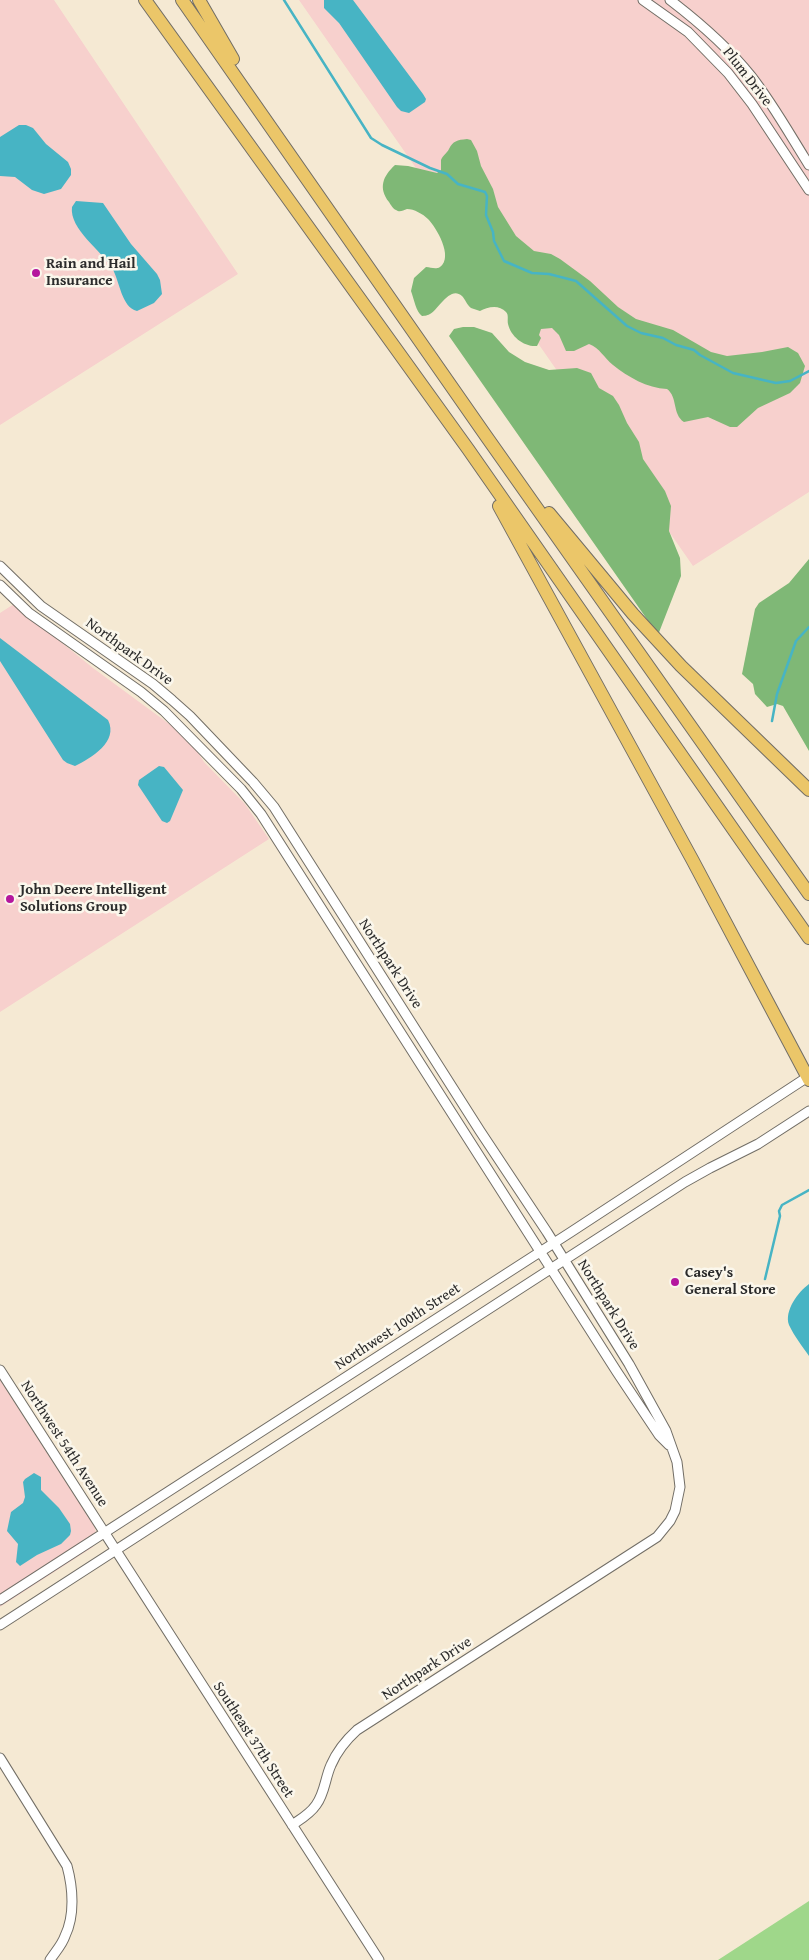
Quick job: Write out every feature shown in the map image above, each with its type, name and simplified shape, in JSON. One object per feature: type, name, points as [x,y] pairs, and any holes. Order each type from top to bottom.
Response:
[{"type":"highway","points":[[139,0],[223,108]]},
{"type":"highway","points":[[146,0],[468,449],[809,938]]},
{"type":"highway","points":[[182,0],[809,894]]},
{"type":"highway","points":[[199,0],[276,133]]},
{"type":"highway","points":[[486,436],[633,614],[725,711],[809,790]]},
{"type":"highway","points":[[468,449],[808,1078]]},
{"type":"street","name":"Plum Drive","points":[[643,0],[688,32],[704,46],[728,73],[752,104],[809,190]]},
{"type":"street","name":"Plum Drive","points":[[670,0],[699,22],[735,57],[765,96],[809,165]]},
{"type":"street","name":"Northpark Drive","points":[[0,566],[42,606],[153,684],[190,716],[254,782],[274,807],[629,1364],[666,1431],[680,1474],[679,1499],[670,1521],[657,1537],[357,1730],[346,1740],[331,1764],[326,1786],[317,1805],[292,1825]]},
{"type":"street","name":"Northpark Drive","points":[[0,585],[29,614],[164,710],[241,789],[261,814],[622,1380],[660,1435],[672,1448]]},
{"type":"street","points":[[303,879],[315,872]]},
{"type":"street","points":[[429,1077],[441,1070]]},
{"type":"street","name":"Northwest 100th Street","points":[[0,1600],[105,1534],[808,1078]]},
{"type":"street","points":[[0,1625],[695,1176],[758,1144],[809,1111]]},
{"type":"street","name":"Northwest 54th Avenue","points":[[0,1370],[105,1534]]},
{"type":"street","name":"Southeast 37th Street","points":[[105,1534],[379,1960]]},
{"type":"street","points":[[0,1758],[68,1866],[72,1884],[72,1905],[66,1936],[50,1960]]},
{"type":"shaded area","points":[[0,0],[54,0],[238,274],[0,425]]},
{"type":"shaded area","points":[[299,0],[809,0],[809,492],[693,566]]},
{"type":"shaded area","points":[[14,604],[93,668],[192,743],[204,762],[245,804],[269,839],[0,1012],[0,613]]},
{"type":"shaded area","points":[[0,1380],[94,1526],[96,1533],[93,1547],[0,1607]]},
{"type":"green space","points":[[458,140],[471,140],[477,151],[481,166],[493,189],[498,207],[516,236],[534,251],[551,254],[560,259],[590,281],[618,307],[636,319],[673,330],[711,352],[727,356],[788,347],[798,353],[805,366],[800,383],[790,393],[758,408],[737,427],[730,427],[708,417],[684,422],[680,419],[673,396],[667,389],[652,387],[631,378],[589,344],[574,351],[566,351],[559,335],[552,328],[541,329],[539,335],[541,338],[537,346],[527,345],[512,333],[506,312],[503,309],[493,307],[480,311],[471,308],[458,293],[444,299],[429,315],[422,316],[411,291],[414,278],[426,267],[438,268],[444,262],[445,256],[442,242],[426,217],[413,210],[399,211],[393,208],[384,192],[383,182],[387,173],[395,165],[437,173],[441,170],[442,158],[452,144]]},
{"type":"green space","points":[[474,327],[492,333],[509,352],[525,362],[549,370],[577,368],[591,373],[599,388],[613,396],[619,405],[627,423],[639,442],[643,459],[665,491],[671,506],[669,531],[680,558],[681,576],[658,635],[449,336],[454,329]]},
{"type":"green space","points":[[809,559],[809,751],[783,706],[777,704],[767,707],[755,694],[753,684],[742,674],[755,609],[759,603],[789,583]]},
{"type":"green space","points":[[809,1901],[809,1960],[718,1960]]},
{"type":"water","points":[[324,0],[353,0],[423,94],[426,99],[425,102],[409,113],[401,111],[397,107],[339,23],[324,8]]},
{"type":"water","points":[[19,125],[33,128],[46,144],[68,162],[71,175],[61,189],[44,194],[32,190],[15,177],[0,176],[0,137]]},
{"type":"water","points":[[76,201],[103,203],[131,244],[157,274],[162,294],[154,303],[137,311],[127,304],[112,268],[87,239],[72,215],[72,207]]},
{"type":"water","points":[[0,638],[108,720],[110,735],[102,748],[75,766],[63,760],[0,661]]},
{"type":"water","points":[[159,766],[164,767],[183,790],[170,821],[167,823],[162,821],[138,785],[139,780]]},
{"type":"water","points":[[809,1284],[809,1356],[789,1325],[788,1314],[793,1302]]},
{"type":"water","points":[[34,1473],[41,1477],[41,1490],[59,1508],[70,1524],[71,1531],[70,1535],[61,1544],[37,1555],[20,1566],[16,1562],[18,1544],[7,1531],[11,1512],[23,1503],[25,1497],[23,1482]]},
{"type":"waterway","points":[[284,0],[371,138],[430,168],[447,174],[458,184],[485,192],[487,196],[486,215],[493,232],[494,241],[504,261],[532,273],[549,274],[576,281],[627,326],[641,333],[663,338],[676,345],[694,350],[733,373],[776,383],[790,381],[809,371]]},
{"type":"waterway","points":[[772,721],[777,694],[796,641],[809,627]]},
{"type":"waterway","points":[[765,1279],[780,1216],[779,1211],[782,1205],[809,1190]]},
{"type":"place","name":"Rain and Hail Insurance","points":[[36,273]]},
{"type":"place","name":"John Deere Intelligent Solutions Group","points":[[10,899]]},
{"type":"place","name":"Casey's General Store","points":[[675,1282]]}]
